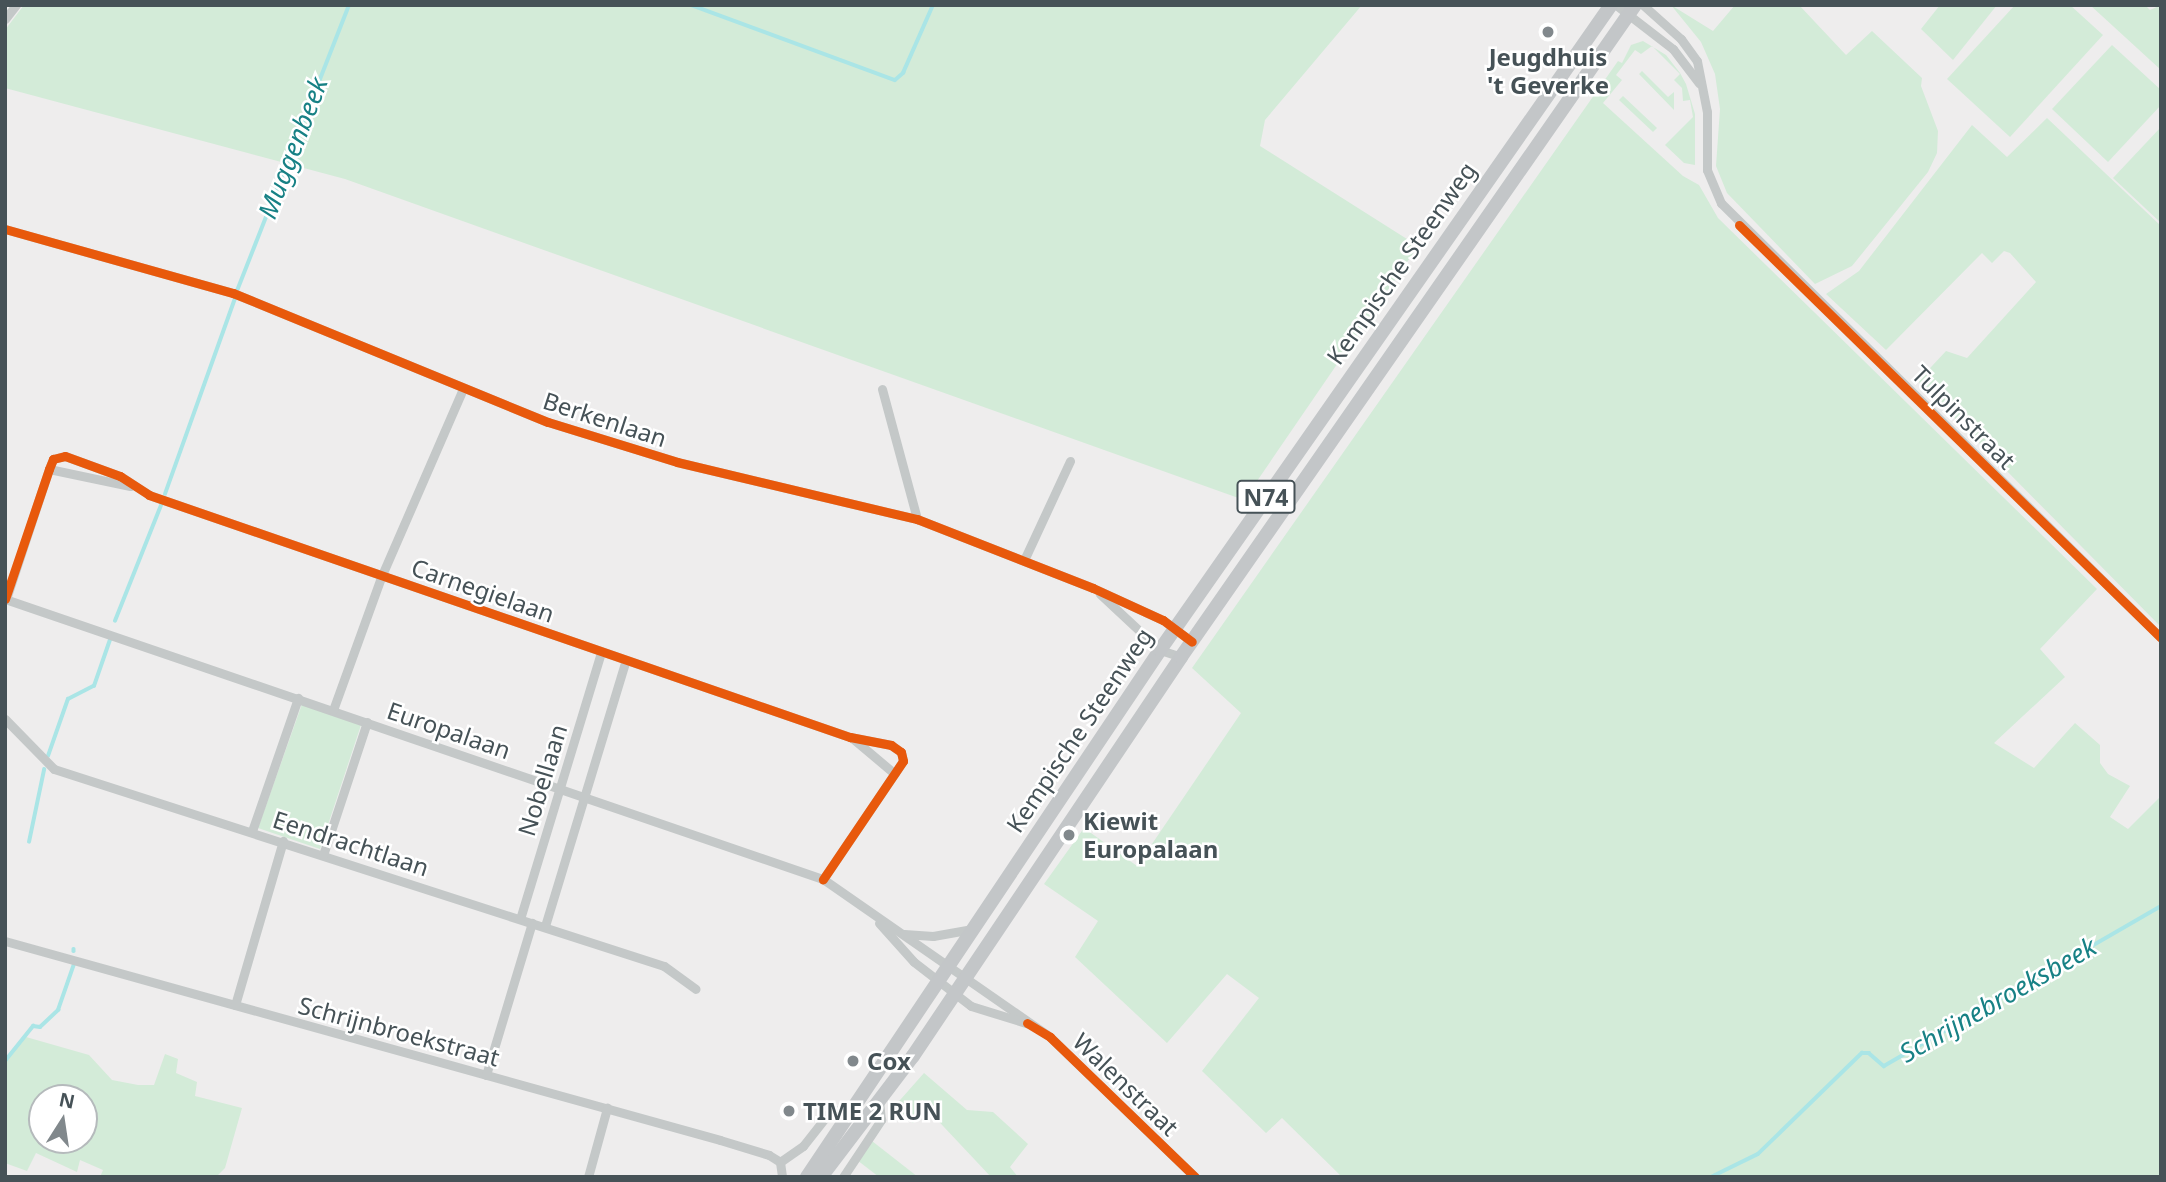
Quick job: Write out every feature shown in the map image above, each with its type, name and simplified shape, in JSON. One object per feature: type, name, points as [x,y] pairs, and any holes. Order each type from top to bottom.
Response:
[{"type":"main road","name":"Kempische Steenweg","points":[[807,1177],[1175,628],[1614,5]]},
{"type":"main road","name":"Kempische Steenweg","points":[[821,1177],[964,979],[1181,657],[1632,10]]},
{"type":"street","points":[[5,19],[16,5]]},
{"type":"street","points":[[1614,5],[1632,10],[1673,49],[1702,87]]},
{"type":"street","name":"Tulpinstraat","points":[[1643,5],[1681,39],[1697,61],[1702,87],[1707,170],[1721,203],[2161,638]]},
{"type":"street","name":"Berkenlaan","points":[[5,229],[233,293],[548,422],[677,462],[916,519],[1025,558],[1175,628],[1192,642]]},
{"type":"street","points":[[334,710],[382,575],[463,389]]},
{"type":"street","points":[[882,389],[916,519]]},
{"type":"street","name":"Carnegielaan","points":[[132,486],[120,477],[65,456],[53,459],[49,469],[132,486],[601,652],[850,737],[866,737],[901,752],[903,761],[895,774],[850,737]]},
{"type":"street","points":[[1025,558],[1070,461]]},
{"type":"street","points":[[6,599],[49,469]]},
{"type":"street","name":"Berkenlaan","points":[[1093,589],[1160,650],[1181,657]]},
{"type":"street","name":"Europalaan","points":[[6,599],[823,878],[947,967]]},
{"type":"street","name":"Nobellaan","points":[[520,919],[601,652]]},
{"type":"street","name":"Nobellaan","points":[[545,926],[626,660]]},
{"type":"street","points":[[252,831],[298,698]]},
{"type":"street","name":"Eendrachtlaan","points":[[5,719],[54,769],[664,966],[696,989]]},
{"type":"street","points":[[323,855],[368,722]]},
{"type":"street","points":[[823,878],[895,774]]},
{"type":"street","points":[[235,1005],[283,841]]},
{"type":"street","name":"Europalaan","points":[[871,914],[937,982],[954,993]]},
{"type":"street","points":[[486,1075],[532,923]]},
{"type":"street","name":"Europalaan","points":[[899,933],[933,936],[972,929]]},
{"type":"street","name":"Schrijnbroekstraat","points":[[5,941],[607,1108],[769,1155],[780,1162]]},
{"type":"street","name":"Walenstraat","points":[[947,967],[1050,1037],[1195,1177]]},
{"type":"street","name":"Walenstraat","points":[[954,993],[987,1013],[1027,1023]]},
{"type":"street","name":"Kempische Steenweg","points":[[843,1177],[881,1120],[879,1099]]},
{"type":"street","points":[[782,1177],[780,1162],[803,1146],[828,1113],[854,1106]]},
{"type":"street","points":[[589,1177],[607,1108]]},
{"type":"green space","points":[[24,5],[1362,5],[1265,120],[1260,146],[1418,246],[1244,500],[345,179],[5,88],[5,30]]},
{"type":"green space","points":[[1671,5],[1713,31],[1735,5],[1799,5],[1846,55],[1872,31],[1922,78],[1921,86],[1938,131],[1937,153],[1928,172],[1852,266],[1815,284],[1727,193],[1716,166],[1720,109],[1715,74],[1701,42]]},
{"type":"green space","points":[[1940,5],[1997,5],[1953,60],[1921,29]]},
{"type":"green space","points":[[2015,5],[2070,5],[2103,35],[2010,137],[1947,79]]},
{"type":"green space","points":[[2090,5],[2145,5],[2150,10],[2161,5],[2161,70]]},
{"type":"green space","points":[[1643,41],[1652,46],[1641,54],[1635,50],[1616,75],[1622,80],[1603,103],[1683,176],[1699,185],[1718,218],[2097,589],[2040,649],[2065,677],[1994,743],[2034,768],[2075,723],[2100,745],[2100,763],[2108,774],[2130,786],[2110,817],[2128,829],[2161,796],[2161,1177],[1342,1177],[1282,1118],[1266,1133],[1202,1071],[1259,998],[1227,974],[1167,1043],[1075,957],[1098,921],[1044,884],[1084,828],[1137,866],[1241,713],[1192,668],[1618,61],[1622,63],[1631,45]]},
{"type":"green space","points":[[2112,45],[2161,90],[2161,105],[2108,162],[2052,109]]},
{"type":"green space","points":[[1653,47],[1666,55],[1680,73],[1686,84],[1695,114],[1695,165],[1684,163],[1665,145],[1693,117],[1690,100],[1683,101],[1682,88],[1674,80],[1680,74]]},
{"type":"green space","points":[[1642,71],[1668,97],[1674,92],[1674,110],[1639,74]]},
{"type":"green space","points":[[1623,96],[1657,128],[1653,132],[1619,100]]},
{"type":"green space","points":[[2047,118],[2161,226],[2161,627],[1918,381],[1946,351],[1967,358],[2036,282],[2010,253],[2004,251],[1992,263],[1982,253],[1886,350],[1826,294],[1859,271],[1972,125],[2007,157]]},
{"type":"green space","points":[[2161,127],[2161,223],[2113,178]]},
{"type":"green space","points":[[302,704],[361,725],[320,849],[258,828]]},
{"type":"green space","points":[[26,1037],[89,1055],[112,1080],[138,1085],[154,1085],[165,1054],[178,1059],[176,1073],[197,1082],[195,1096],[242,1108],[225,1168],[216,1177],[100,1177],[103,1170],[80,1160],[77,1172],[38,1154],[98,1154],[98,1084],[28,1084],[28,1154],[36,1154],[27,1171],[5,1163],[5,1059]]},
{"type":"green space","points":[[924,1073],[967,1110],[993,1112],[1028,1144],[1010,1167],[1018,1177],[991,1177],[928,1110],[913,1123],[893,1108]]},
{"type":"green space","points":[[872,1141],[918,1177],[879,1177],[857,1160]]},
{"type":"waterway","name":"Muggenbeek","points":[[237,291],[349,5]]},
{"type":"waterway","name":"Muggenbeek","points":[[691,5],[895,80],[903,73],[933,5]]},
{"type":"waterway","name":"Muggenbeek","points":[[165,494],[235,298]]},
{"type":"waterway","name":"Muggenbeek","points":[[115,621],[162,503]]},
{"type":"waterway","name":"Muggenbeek","points":[[48,756],[68,699],[94,686],[111,637]]},
{"type":"waterway","name":"Muggenbeek","points":[[29,842],[44,770]]},
{"type":"waterway","name":"Schrijnebroeksbeek","points":[[1711,1177],[1758,1154],[1862,1053],[1869,1053],[1884,1066],[2161,906]]},
{"type":"waterway","name":"Muggenbeek","points":[[5,1061],[33,1026],[40,1027],[58,1010],[74,964]]},
{"type":"cycle path","points":[[1739,225],[2161,638]]},
{"type":"cycle path","points":[[5,229],[233,293],[548,422],[677,462],[917,519],[1093,588],[1163,620],[1192,642]]},
{"type":"cycle path","points":[[5,599],[53,459],[65,456],[120,476],[149,495],[850,737],[891,745],[901,752],[903,761],[823,879]]},
{"type":"cycle path","points":[[1027,1023],[1050,1037],[1195,1177]]},
{"type":"place","name":"Jeugdhuis 't Geverke","points":[[1548,32]]},
{"type":"place","name":"Kiewit Europalaan","points":[[1069,835]]},
{"type":"place","name":"Cox","points":[[853,1061]]},
{"type":"place","name":"TIME 2 RUN","points":[[789,1111]]}]
